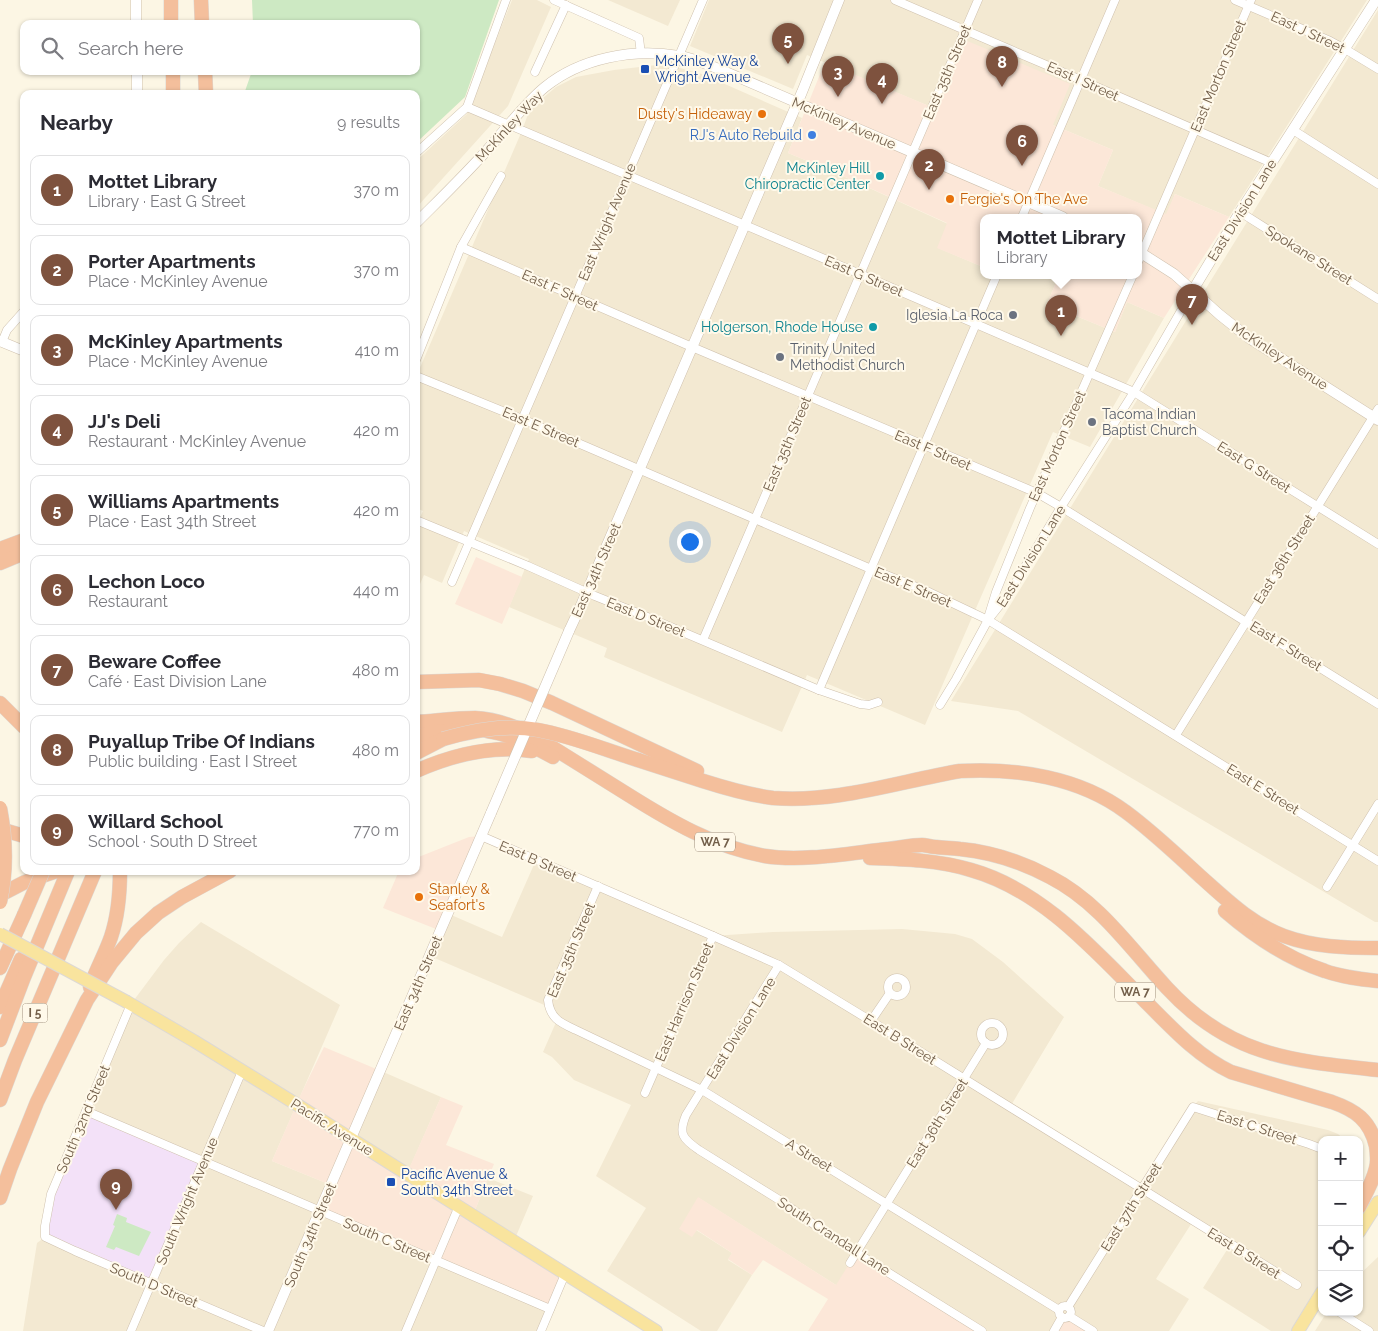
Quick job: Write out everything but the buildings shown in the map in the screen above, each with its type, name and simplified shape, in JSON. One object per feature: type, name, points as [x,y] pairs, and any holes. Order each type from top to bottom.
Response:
[{"type":"highway","points":[[171,0],[171,20]]},
{"type":"highway","points":[[196,0],[196,20]]},
{"type":"highway","points":[[201,0],[202,20]]},
{"type":"highway","points":[[197,75],[198,90]]},
{"type":"highway","points":[[205,75],[206,90]]},
{"type":"highway","points":[[0,549],[20,542]]},
{"type":"highway","points":[[0,563],[20,555]]},
{"type":"highway","points":[[420,682],[479,680],[523,691],[740,792]]},
{"type":"highway","points":[[0,703],[20,723]]},
{"type":"highway","points":[[420,722],[475,718],[504,723],[519,728],[625,793]]},
{"type":"highway","points":[[420,747],[462,733],[505,728],[536,730],[740,792],[772,798],[840,796],[960,771],[1018,772],[1052,779],[1088,790],[1126,812],[1150,830],[1242,914],[1261,926],[1309,944],[1378,948]]},
{"type":"highway","points":[[420,736],[433,732],[457,730],[498,732],[527,744],[625,793]]},
{"type":"highway","points":[[420,751],[443,739]]},
{"type":"highway","points":[[420,770],[454,757],[489,750],[520,749],[540,753],[559,760]]},
{"type":"highway","name":"WA 7","points":[[625,793],[689,830],[744,852],[793,858],[816,856],[907,859],[935,862],[971,870],[1000,881],[1026,895],[1053,914],[1088,945],[1182,1038],[1217,1066],[1231,1072],[1342,1105],[1359,1115],[1372,1134],[1378,1161],[1372,1182],[1363,1199]]},
{"type":"highway","points":[[0,808],[5,844],[4,875],[0,902]]},
{"type":"highway","points":[[0,830],[20,835]]},
{"type":"highway","points":[[1150,830],[1224,911],[1258,937],[1302,963],[1339,975],[1378,981]]},
{"type":"highway","points":[[816,856],[922,845],[978,852],[1025,865],[1073,890],[1116,930],[1183,1004],[1224,1034],[1257,1050],[1281,1057],[1312,1063],[1378,1070]]},
{"type":"highway","points":[[0,968],[41,875]]},
{"type":"highway","points":[[0,895],[25,882],[46,875]]},
{"type":"highway","name":"I 5","points":[[0,1040],[24,977],[57,875]]},
{"type":"highway","name":"I 5","points":[[0,1007],[66,875]]},
{"type":"highway","name":"I 5","points":[[0,1100],[14,1060],[93,875]]},
{"type":"highway","points":[[0,1198],[37,1102],[87,1000],[98,966],[111,936],[116,918],[120,875]]},
{"type":"highway","points":[[87,1000],[128,942],[144,925],[182,897],[223,875]]},
{"type":"main road","name":"Pacific Avenue","points":[[0,934],[129,1003],[242,1071],[656,1331]]},
{"type":"main road","points":[[1363,1226],[1378,1202]]},
{"type":"main road","points":[[1298,1331],[1318,1298]]},
{"type":"street","points":[[136,0],[136,20]]},
{"type":"street","points":[[420,149],[467,107],[506,0]]},
{"type":"street","points":[[554,0],[639,38],[641,54]]},
{"type":"street","name":"East Wright Avenue","points":[[452,582],[703,0]]},
{"type":"street","name":"East 34th Street","points":[[350,1138],[797,103],[839,0]]},
{"type":"street","name":"East I Street","points":[[895,0],[1272,163]]},
{"type":"street","name":"East 35th Street","points":[[703,640],[978,0]]},
{"type":"street","points":[[1023,214],[1115,0]]},
{"type":"street","name":"East J Street","points":[[1235,0],[1249,3],[1345,49],[1378,69]]},
{"type":"street","name":"East Division Lane","points":[[940,705],[988,620],[1008,595],[1134,392],[1240,212],[1376,0]]},
{"type":"street","name":"East Morton Street","points":[[1142,250],[1249,3]]},
{"type":"street","points":[[535,72],[566,6]]},
{"type":"street","name":"McKinley Way","points":[[420,220],[488,149],[532,99],[573,69],[600,59],[617,56],[663,54],[678,56]]},
{"type":"street","name":"McKinley Avenue","points":[[678,56],[719,69],[1056,214]]},
{"type":"street","points":[[137,75],[137,90]]},
{"type":"street","name":"East G Street","points":[[467,107],[1134,392],[1378,544]]},
{"type":"street","points":[[1293,130],[1378,184]]},
{"type":"street","points":[[420,350],[461,247],[501,176]]},
{"type":"street","name":"Spokane Street","points":[[1240,212],[1378,299]]},
{"type":"street","name":"East F Street","points":[[461,247],[923,446],[1037,493],[1378,704]]},
{"type":"street","name":"McKinley Avenue","points":[[1142,256],[1174,274],[1249,338],[1376,415]]},
{"type":"street","points":[[819,690],[995,279]]},
{"type":"street","name":"East Morton Street","points":[[988,620],[1005,568],[1131,279]]},
{"type":"street","points":[[20,315],[7,330],[1,342],[20,349]]},
{"type":"street","name":"East E Street","points":[[420,378],[929,592],[988,620],[1378,861]]},
{"type":"street","name":"East 36th Street","points":[[1176,735],[1317,506],[1376,415]]},
{"type":"street","name":"East D Street","points":[[420,522],[819,690],[860,704],[869,705],[878,702]]},
{"type":"street","points":[[1327,887],[1378,804]]},
{"type":"street","name":"East B Street","points":[[481,836],[779,965],[1296,1285]]},
{"type":"street","name":"East 35th Street","points":[[551,1014],[548,1000],[550,994],[598,886]]},
{"type":"street","name":"East Harrison Street","points":[[645,1094],[713,936]]},
{"type":"street","name":"East Division Lane","points":[[686,1142],[682,1133],[684,1120],[690,1108],[779,965]]},
{"type":"street","points":[[871,1021],[890,993]]},
{"type":"street","name":"South 32nd Street","points":[[45,1237],[45,1226],[52,1194],[129,1003]]},
{"type":"street","name":"A Street","points":[[551,1014],[561,1023],[702,1090],[888,1203],[1064,1315],[1093,1331]]},
{"type":"street","name":"East 36th Street","points":[[850,1263],[986,1043]]},
{"type":"street","name":"South Wright Avenue","points":[[131,1331],[242,1071]]},
{"type":"street","name":"East 37th Street","points":[[1064,1315],[1071,1311],[1068,1307],[1193,1107]]},
{"type":"street","name":"East C Street","points":[[1193,1107],[1318,1147]]},
{"type":"street","name":"South C Street","points":[[86,1111],[550,1309]]},
{"type":"street","name":"South 34th Street","points":[[268,1331],[350,1138]]},
{"type":"street","name":"South Crandall Lane","points":[[686,1142],[781,1201],[856,1253],[982,1331]]},
{"type":"street","points":[[406,1331],[459,1206]]},
{"type":"street","name":"South D Street","points":[[45,1237],[263,1331]]},
{"type":"street","points":[[541,1331],[565,1274]]},
{"type":"street","points":[[1054,1331],[1064,1315]]},
{"type":"street","points":[[1345,1316],[1369,1331]]},
{"type":"shaded area","points":[[512,0],[537,0],[551,7],[508,106],[420,204],[420,157],[467,114]]},
{"type":"shaded area","points":[[608,0],[680,0],[668,26]]},
{"type":"shaded area","points":[[709,0],[1367,0],[1229,217],[1175,194],[1167,215],[1098,186],[1113,150],[1053,125],[965,40],[936,109],[807,55],[793,89],[690,46]]},
{"type":"shaded area","points":[[1378,10],[1378,922],[1375,922],[1018,711],[951,701]]},
{"type":"shaded area","points":[[965,40],[1070,84],[1053,125],[1113,150],[1098,186],[1166,214],[1175,194],[1229,217],[1164,318],[1127,302],[1115,332],[1047,304],[1057,279],[1142,279],[1142,214],[980,214],[980,266],[937,248],[947,223],[788,153],[825,62],[936,109]]},
{"type":"shaded area","points":[[665,64],[702,74],[802,118],[788,153],[948,224],[938,248],[980,266],[980,279],[1057,279],[1047,304],[1115,332],[1127,302],[1164,318],[1090,447],[1053,432],[925,725],[807,675],[782,732],[604,657],[607,648],[509,607],[529,559],[464,531],[442,583],[424,575],[420,584],[420,517],[423,511],[420,510],[420,368],[530,109],[556,87],[576,77]]},
{"type":"shaded area","points":[[476,557],[522,577],[502,624],[455,604]]},
{"type":"shaded area","points":[[481,836],[441,931],[383,908],[397,875],[420,875],[420,856],[469,837]]},
{"type":"shaded area","points":[[536,860],[713,936],[773,932],[902,929],[955,934],[972,939],[1003,962],[1064,1017],[1010,1107],[1141,1189],[1198,1101],[1328,1130],[1340,1136],[1318,1136],[1318,1298],[1298,1331],[1271,1331],[1203,1288],[1230,1245],[1193,1221],[1156,1279],[1189,1299],[1169,1331],[982,1331],[836,1285],[699,1198],[696,1230],[732,1253],[728,1260],[752,1275],[717,1331],[701,1331],[607,1271],[646,1208],[596,1176],[631,1105],[574,1080],[552,1057],[543,1052],[557,1020],[549,1007],[430,956],[449,914],[502,937]]},
{"type":"shaded area","points":[[201,922],[340,1005],[272,1161],[331,1185],[550,1309],[541,1331],[23,1331],[37,1243],[45,1237],[86,1111],[131,1004],[164,960]]},
{"type":"shaded area","points":[[324,1047],[381,1071],[351,1138],[407,1173],[441,1097],[463,1106],[446,1145],[494,1164],[473,1215],[565,1274],[550,1309],[320,1211],[331,1185],[272,1161]]},
{"type":"shaded area","points":[[381,1071],[441,1097],[407,1174],[350,1138]]},
{"type":"shaded area","points":[[86,1111],[204,1161],[151,1283],[45,1237],[51,1194]]},
{"type":"shaded area","points":[[488,1178],[533,1196],[514,1241],[473,1215]]},
{"type":"shaded area","points":[[698,1197],[836,1285],[856,1253],[982,1331],[808,1331],[828,1299],[763,1260],[752,1275],[728,1259],[732,1253],[697,1230],[692,1237],[679,1229]]},
{"type":"shaded area","points":[[1378,1257],[1378,1331],[1315,1331],[1324,1316],[1363,1316],[1363,1271]]},
{"type":"shaded area","points":[[1064,1313],[1093,1331],[1053,1331]]},
{"type":"green space","points":[[252,0],[499,0],[465,97],[420,139],[420,90],[245,90],[251,75],[420,75],[420,20],[253,20]]},
{"type":"green space","points":[[117,1214],[127,1218],[126,1222],[151,1232],[139,1256],[116,1247],[114,1250],[106,1247],[115,1226],[113,1225]]},
{"type":"place","name":"Williams Apartments","points":[[788,64]]},
{"type":"place","name":"McKinley Way & Wright Avenue","points":[[645,69]]},
{"type":"place","name":"Puyallup Tribe Of Indians","points":[[1002,87]]},
{"type":"place","name":"McKinley Apartments","points":[[838,97]]},
{"type":"place","name":"JJ's Deli","points":[[882,104]]},
{"type":"place","name":"Dusty's Hideaway","points":[[762,114]]},
{"type":"place","name":"RJ's Auto Rebuild","points":[[812,135]]},
{"type":"place","name":"Lechon Loco","points":[[1022,166]]},
{"type":"place","name":"McKinley Hill Chiropractic Center","points":[[880,176]]},
{"type":"place","name":"Porter Apartments","points":[[929,190]]},
{"type":"place","name":"Fergie's On The Ave","points":[[950,199]]},
{"type":"place","name":"Iglesia La Roca","points":[[1013,315]]},
{"type":"place","name":"Beware Coffee","points":[[1192,325]]},
{"type":"place","name":"Holgerson, Rhode House","points":[[873,327]]},
{"type":"place","name":"Mottet Library","points":[[1061,336]]},
{"type":"place","name":"Trinity United Methodist Church","points":[[780,357]]},
{"type":"place","name":"Tacoma Indian Baptist Church","points":[[1092,422]]},
{"type":"place","name":"Stanley & Seafort's","points":[[419,897]]},
{"type":"place","name":"Pacific Avenue & South 34th Street","points":[[391,1182]]},
{"type":"place","name":"Willard School","points":[[116,1210]]}]
